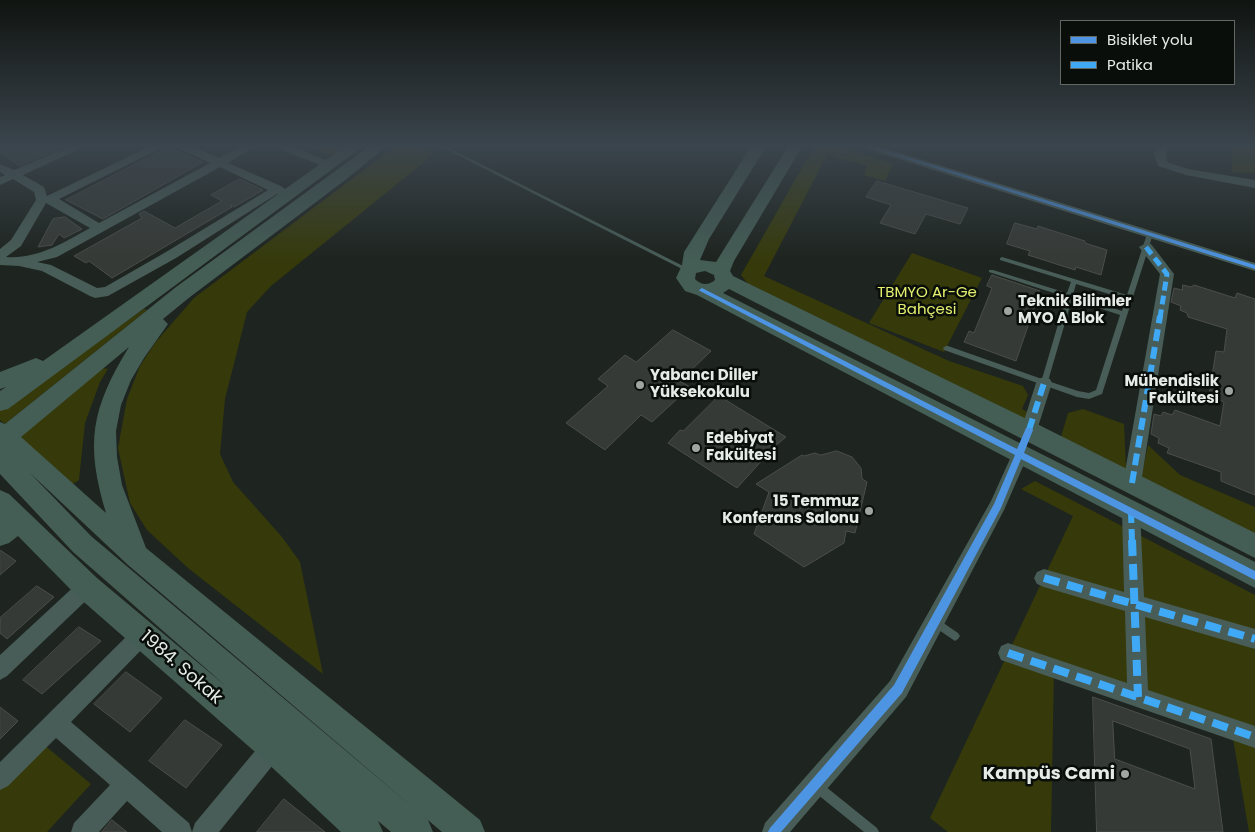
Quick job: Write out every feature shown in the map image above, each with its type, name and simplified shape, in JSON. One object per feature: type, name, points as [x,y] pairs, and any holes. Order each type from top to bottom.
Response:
[{"type":"main road","points":[[0,403],[89,340],[282,192],[296,184]]},
{"type":"main road","points":[[1,442],[54,396],[189,288],[328,184]]},
{"type":"main road","points":[[735,184],[700,239],[692,256],[690,268],[685,278],[690,286],[702,290],[1020,455],[1131,510],[1255,576]]},
{"type":"main road","points":[[702,290],[718,288],[724,283],[725,261],[772,184]]},
{"type":"main road","points":[[690,268],[711,266],[723,275],[1255,546]]},
{"type":"main road","points":[[137,557],[119,516],[106,473],[104,448],[107,410],[118,384],[143,342],[189,288]]},
{"type":"main road","points":[[0,381],[89,340]]},
{"type":"main road","points":[[1020,455],[1029,430]]},
{"type":"main road","points":[[1,442],[468,832]]},
{"type":"main road","points":[[1,442],[82,544],[416,832]]},
{"type":"main road","name":"1984. Sokak","points":[[6,519],[273,747],[366,832]]},
{"type":"street","points":[[29,184],[40,190],[46,199],[100,229]]},
{"type":"street","points":[[0,255],[16,243],[46,199],[78,184]]},
{"type":"street","points":[[19,262],[52,254],[182,184]]},
{"type":"street","points":[[265,184],[282,192]]},
{"type":"street","points":[[979,184],[1148,241],[1255,267]]},
{"type":"street","points":[[0,260],[46,268],[95,293],[108,291],[282,192]]},
{"type":"street","points":[[1132,483],[1168,274],[1148,241]]},
{"type":"street","points":[[1029,430],[1044,383]]},
{"type":"street","points":[[774,832],[898,689],[998,505],[1020,455]]},
{"type":"street","points":[[1131,510],[1138,697]]},
{"type":"street","points":[[1044,578],[1255,639]]},
{"type":"street","points":[[0,669],[87,587]]},
{"type":"street","points":[[0,778],[142,635]]},
{"type":"street","points":[[1008,653],[1255,737]]},
{"type":"street","points":[[55,722],[180,832]]},
{"type":"street","points":[[204,832],[273,747]]},
{"type":"street","points":[[83,832],[126,784]]},
{"type":"lane","points":[[519,184],[690,268]]},
{"type":"lane","points":[[946,348],[1077,394],[1089,396],[1099,392],[1148,241]]},
{"type":"lane","points":[[1002,259],[1130,298]]},
{"type":"lane","points":[[991,271],[1124,314]]},
{"type":"lane","points":[[1044,383],[1074,281]]},
{"type":"lane","points":[[934,622],[954,636]]},
{"type":"lane","points":[[814,785],[873,832]]},
{"type":"green space","points":[[345,184],[397,184],[271,286],[247,312],[225,399],[220,454],[233,482],[282,537],[300,562],[323,674],[188,568],[147,530],[130,503],[118,448],[127,399],[140,366],[155,343],[194,298]]},
{"type":"green space","points":[[793,184],[812,184],[764,276],[949,361],[1023,386],[1028,395],[1022,409],[1031,414],[1027,422],[749,285],[741,275]]},
{"type":"green space","name":"TBMYO Ar-Ge Bahçesi","points":[[912,253],[982,278],[944,352],[869,323]]},
{"type":"green space","points":[[144,309],[147,310],[5,424],[0,420],[0,410]]},
{"type":"green space","points":[[101,368],[108,369],[100,382],[85,423],[79,480],[70,486],[19,437]]},
{"type":"green space","points":[[1083,409],[1124,424],[1126,470],[1061,437],[1068,413]]},
{"type":"green space","points":[[1148,445],[1180,475],[1255,507],[1255,534],[1141,478]]},
{"type":"green space","points":[[1035,481],[1255,595],[1255,832],[1249,832],[1231,727],[1054,668],[1051,832],[948,832],[930,818],[1073,516],[1021,489]]},
{"type":"green space","points":[[43,744],[91,784],[47,832],[0,832],[0,787]]},
{"type":"building","points":[[97,184],[165,184],[103,219],[66,200]]},
{"type":"building","points":[[231,184],[250,184],[263,190],[234,207],[230,205],[232,207],[112,278],[89,261],[86,263],[74,256],[142,218],[139,214],[144,211],[175,228],[222,201],[211,195]]},
{"type":"building","points":[[875,184],[887,184],[968,208],[960,224],[926,214],[915,234],[880,223],[891,205],[866,197]]},
{"type":"building","points":[[65,217],[82,229],[64,238],[59,234],[52,245],[38,247],[53,219]]},
{"type":"building","points":[[1015,223],[1037,229],[1038,226],[1107,250],[1101,275],[1076,267],[1075,270],[1028,255],[1030,251],[1007,244]]},
{"type":"building","name":"Teknik Bilimler MYO A Blok","points":[[992,275],[1040,291],[1016,361],[964,342],[969,331],[974,333],[992,288],[987,286]]},
{"type":"building","name":"Mühendislik Fakültesi","points":[[1183,285],[1191,287],[1194,285],[1235,298],[1237,293],[1255,299],[1255,495],[1221,481],[1221,472],[1167,453],[1169,448],[1158,443],[1159,438],[1151,434],[1154,414],[1161,416],[1163,412],[1172,415],[1175,410],[1220,426],[1224,402],[1209,396],[1216,351],[1224,352],[1227,329],[1188,317],[1187,313],[1180,310],[1181,306],[1171,302],[1174,288],[1182,290]]},
{"type":"building","points":[[673,330],[711,351],[680,381],[690,387],[652,422],[641,415],[605,450],[566,423],[608,386],[598,379],[625,355],[636,362]]},
{"type":"building","points":[[719,396],[786,437],[775,446],[737,488],[668,443]]},
{"type":"building","points":[[837,451],[852,457],[861,468],[862,479],[867,482],[855,533],[846,531],[844,543],[804,567],[754,534],[769,492],[756,484],[802,455],[815,453],[820,455]]},
{"type":"building","points":[[0,550],[16,561],[0,575]]},
{"type":"building","points":[[37,586],[54,597],[7,639],[0,633],[0,618]]},
{"type":"building","points":[[79,627],[101,641],[42,694],[23,680]]},
{"type":"building","points":[[126,672],[162,698],[130,732],[94,704]]},
{"type":"building","name":"Kampüs Cami","points":[[1093,697],[1211,739],[1223,832],[1097,832]],"holes":[[[1113,721],[1190,749],[1195,789],[1115,759]]]},
{"type":"building","points":[[0,707],[18,721],[0,739]]},
{"type":"building","points":[[185,720],[222,745],[186,788],[149,761]]},
{"type":"building","points":[[284,799],[325,832],[257,832]]},
{"type":"building","points":[[112,820],[127,832],[102,832]]},
{"type":"marked path","points":[[1132,483],[1167,274],[1146,247]]},
{"type":"marked path","points":[[1029,430],[1044,383]]},
{"type":"marked path","points":[[1131,511],[1138,697]]},
{"type":"marked path","points":[[1044,578],[1255,639]]},
{"type":"marked path","points":[[1008,653],[1255,737]]},
{"type":"cycle path","points":[[988,184],[1255,267]]},
{"type":"cycle path","points":[[702,290],[1255,576]]},
{"type":"cycle path","points":[[774,832],[898,689],[998,505],[1029,430]]},
{"type":"place","name":"Teknik Bilimler MYO A Blok","points":[[1008,311]]},
{"type":"place","name":"Yabancı Diller Yüksekokulu","points":[[640,385]]},
{"type":"place","name":"Mühendislik Fakültesi","points":[[1229,391]]},
{"type":"place","name":"Edebiyat Fakültesi","points":[[696,448]]},
{"type":"place","name":"15 Temmuz Konferans Salonu","points":[[869,511]]},
{"type":"place","name":"Kampüs Cami","points":[[1125,774]]}]
